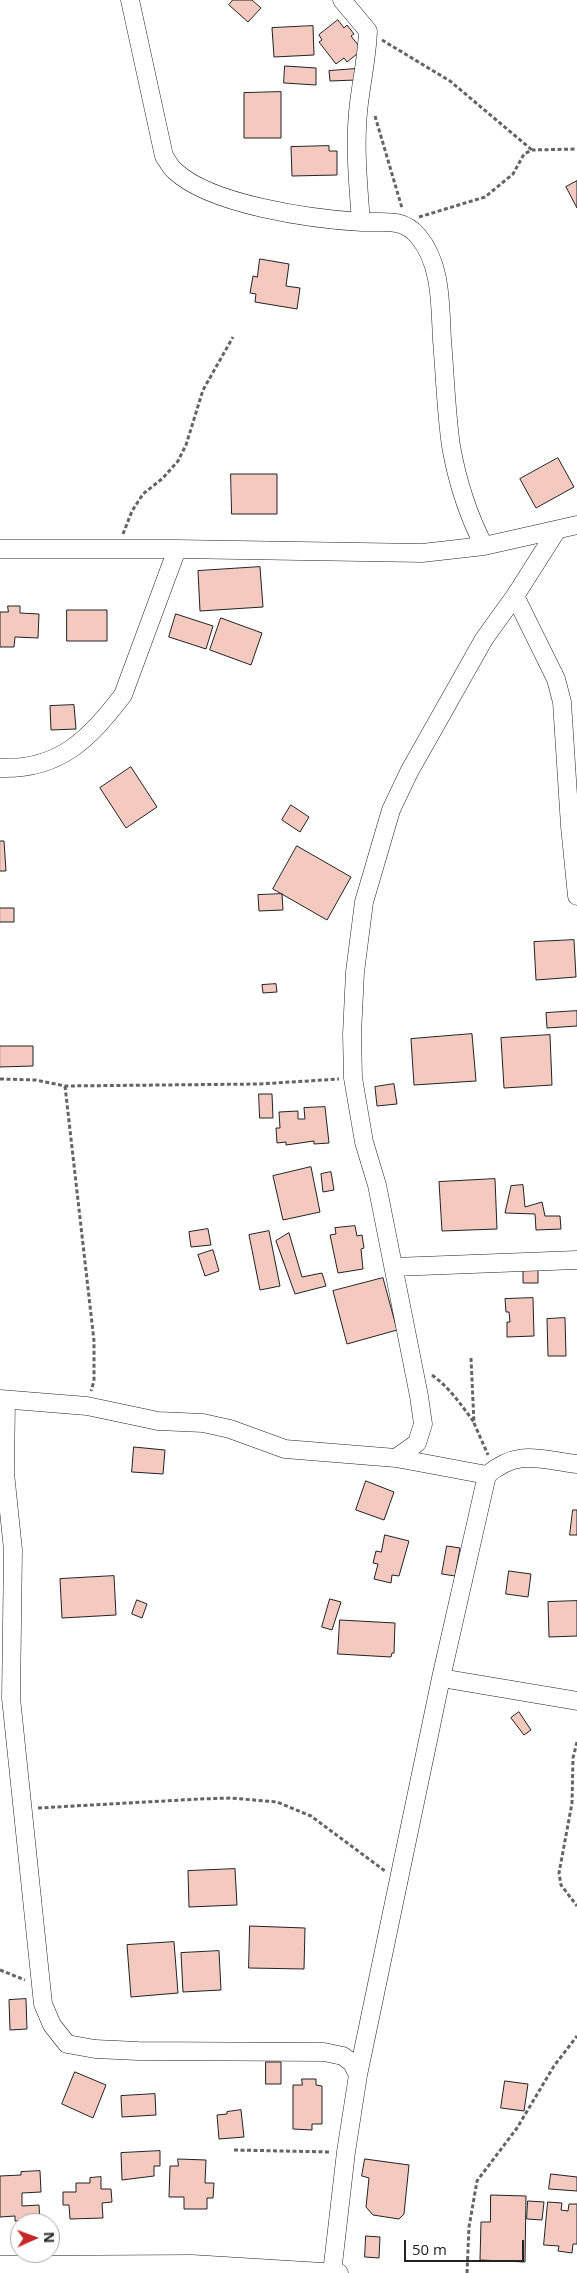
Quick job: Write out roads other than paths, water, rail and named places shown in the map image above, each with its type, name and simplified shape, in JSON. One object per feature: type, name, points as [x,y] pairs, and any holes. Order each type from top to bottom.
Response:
[{"type":"street","points":[[130,0],[164,156],[174,170],[199,188],[234,201],[278,211],[361,222],[404,221],[418,235],[432,260],[440,296],[452,446],[470,520],[484,546]]},
{"type":"street","points":[[342,0],[368,31],[367,59],[359,104],[356,154],[361,222]]},
{"type":"street","points":[[0,549],[177,549],[422,553],[484,546],[577,525]]},
{"type":"street","points":[[396,1458],[417,1443],[423,1424],[394,1267],[377,1185],[364,1142],[353,1078],[352,1034],[355,972],[364,902],[391,810],[409,772],[484,639],[516,596],[557,530]]},
{"type":"street","points":[[0,768],[33,765],[54,759],[72,750],[92,733],[109,713],[123,695],[177,549]]},
{"type":"street","points":[[516,596],[556,679],[562,702],[570,826],[577,896]]},
{"type":"street","points":[[394,1267],[577,1260]]},
{"type":"street","points":[[358,2075],[352,2063],[343,2056],[324,2052],[95,2049],[67,2044],[52,2025],[43,2004],[11,1698],[13,1550],[5,1473],[3,1399],[88,1406],[158,1421],[203,1423],[230,1429],[285,1449],[396,1458],[491,1472],[512,1459],[533,1456],[577,1464]]},
{"type":"street","points":[[0,2265],[192,2264],[334,2273],[346,2152],[358,2075],[442,1678],[491,1472]]},
{"type":"street","points":[[442,1678],[577,1700]]}]
